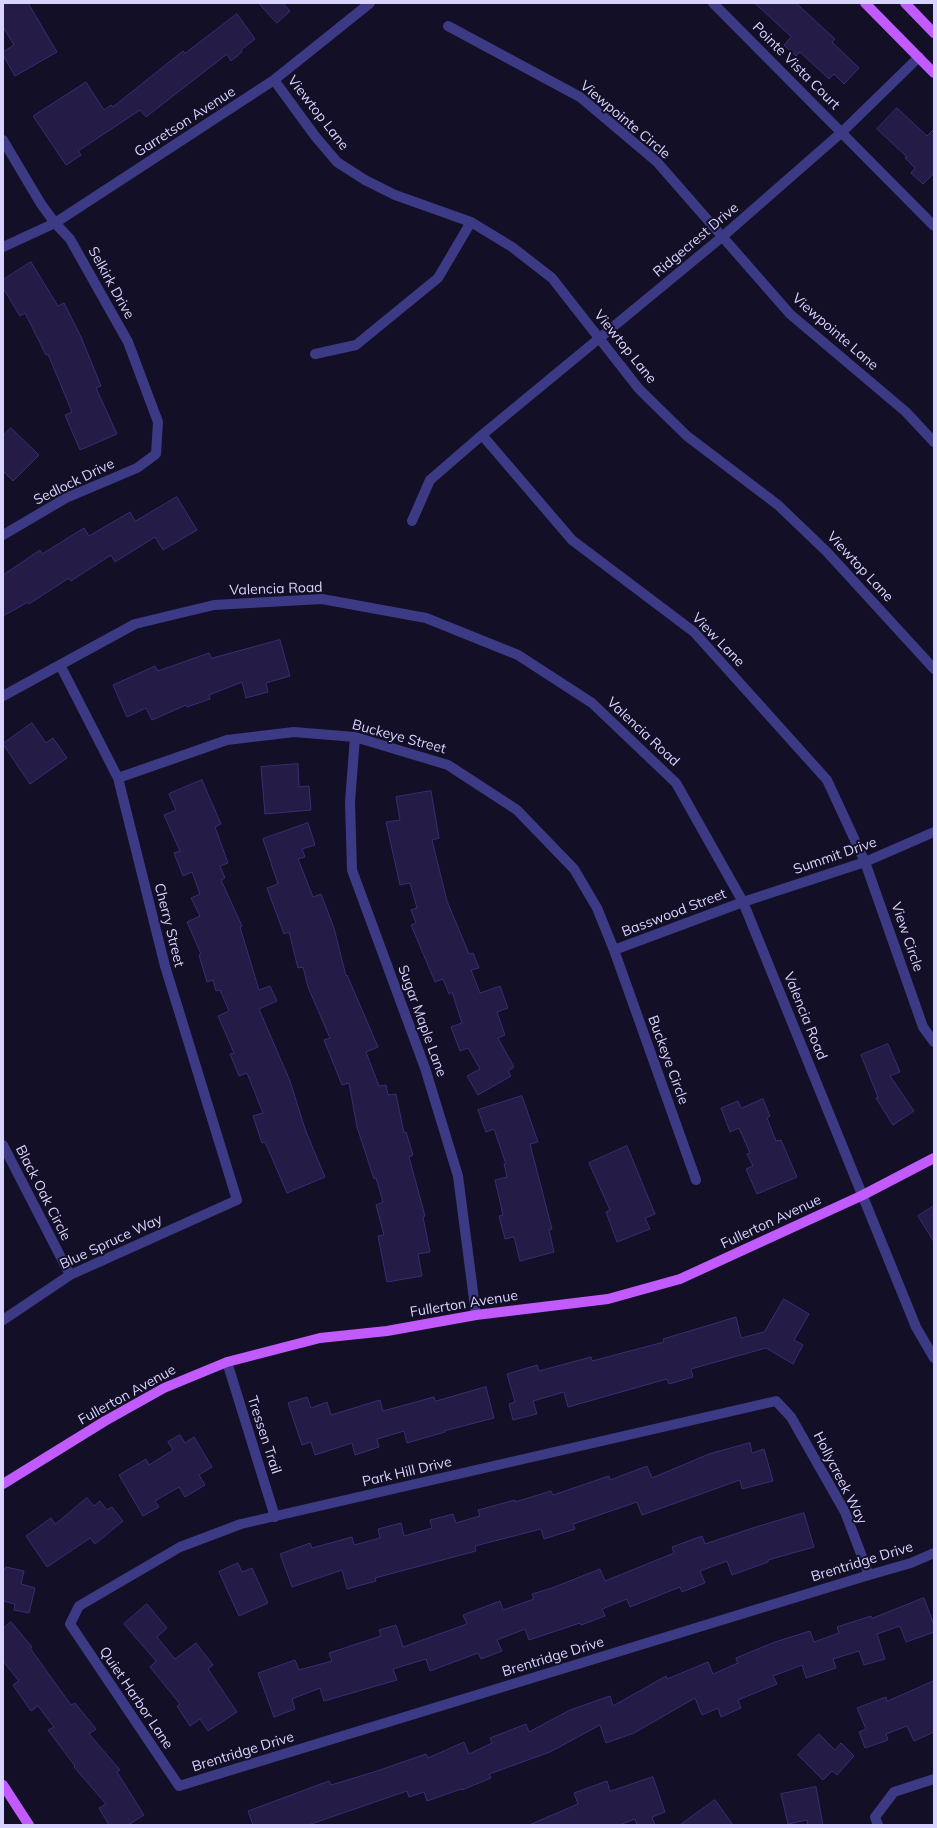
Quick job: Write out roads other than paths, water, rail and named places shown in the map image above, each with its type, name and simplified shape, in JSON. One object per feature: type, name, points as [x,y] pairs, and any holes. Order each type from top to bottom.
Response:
[{"type":"main road","points":[[865,3],[934,73]]},
{"type":"main road","points":[[904,3],[934,33]]},
{"type":"main road","name":"Fullerton Avenue","points":[[3,1484],[105,1421],[164,1388],[227,1362],[320,1338],[387,1331],[476,1315],[608,1298],[680,1279],[863,1195],[934,1158]]},
{"type":"main road","points":[[3,1785],[29,1825]]},
{"type":"street","name":"Garretson Avenue","points":[[3,248],[55,224],[274,80],[370,3]]},
{"type":"street","name":"Pointe Vista Court","points":[[713,3],[934,226]]},
{"type":"street","name":"Viewpointe Circle","points":[[448,26],[580,97],[657,162],[722,237]]},
{"type":"street","name":"Ridgecrest Drive","points":[[412,521],[430,480],[482,435],[722,237],[842,132],[918,57]]},
{"type":"street","name":"Viewtop Lane","points":[[274,80],[314,136],[337,162],[365,180],[394,195],[471,222],[512,247],[552,278],[639,389],[687,436],[778,504],[827,552],[934,669]]},
{"type":"street","name":"Selkirk Drive","points":[[3,140],[55,224],[70,239],[128,342],[158,422],[156,454]]},
{"type":"street","points":[[315,354],[356,345],[438,278],[471,222]]},
{"type":"street","name":"Viewpointe Lane","points":[[722,237],[790,314],[906,412],[934,442]]},
{"type":"street","name":"View Lane","points":[[482,435],[572,540],[694,632],[812,763],[827,780],[865,862]]},
{"type":"street","name":"Sedlock Drive","points":[[3,535],[66,498],[137,468],[156,454]]},
{"type":"street","name":"Valencia Road","points":[[3,696],[135,624],[214,605],[322,599],[426,618],[518,655],[592,703],[676,783],[743,902],[916,1327],[934,1358]]},
{"type":"street","name":"Cherry Street","points":[[60,664],[118,778],[164,966],[237,1200]]},
{"type":"street","name":"Buckeye Street","points":[[118,778],[227,740],[294,732],[355,737],[448,765],[516,810],[574,869],[597,908],[614,950]]},
{"type":"street","name":"Sugar Maple Lane","points":[[355,737],[350,802],[352,870],[425,1068],[458,1176],[476,1315]]},
{"type":"street","name":"Summit Drive","points":[[743,902],[865,862],[934,832]]},
{"type":"street","name":"View Circle","points":[[865,862],[923,1027],[934,1042]]},
{"type":"street","name":"Basswood Street","points":[[614,950],[743,902]]},
{"type":"street","name":"Buckeye Circle","points":[[614,950],[696,1180]]},
{"type":"street","name":"Black Oak Circle","points":[[3,1145],[70,1275]]},
{"type":"street","name":"Blue Spruce Way","points":[[3,1320],[70,1275],[237,1200]]},
{"type":"street","name":"Tressen Trail","points":[[227,1362],[275,1517]]},
{"type":"street","name":"Park Hill Drive","points":[[70,1624],[79,1606],[180,1547],[241,1524],[776,1401]]},
{"type":"street","name":"Hollycreek Way","points":[[776,1401],[792,1417],[845,1512],[869,1575]]},
{"type":"street","name":"Brentridge Drive","points":[[179,1786],[911,1563],[934,1553]]},
{"type":"street","name":"Quiet Harbor Lane","points":[[70,1624],[179,1786]]},
{"type":"street","points":[[876,1821],[894,1792],[934,1779]]}]
